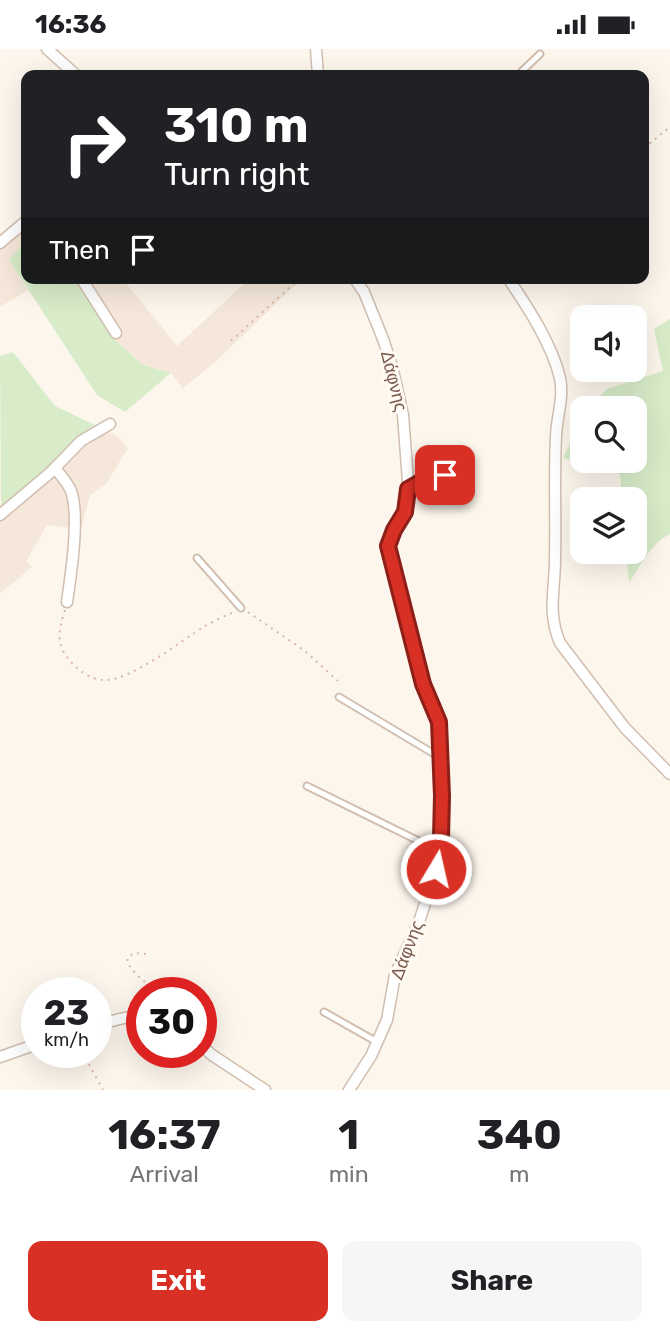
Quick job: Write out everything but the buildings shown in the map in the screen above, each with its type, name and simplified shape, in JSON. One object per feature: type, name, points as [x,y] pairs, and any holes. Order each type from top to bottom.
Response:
[{"type":"street","points":[[47,49],[70,70]]},
{"type":"street","points":[[316,49],[318,70]]},
{"type":"street","points":[[0,243],[21,225]]},
{"type":"street","points":[[85,284],[116,333]]},
{"type":"street","name":"Δάφνης","points":[[349,1090],[387,1020],[395,975],[419,922],[436,869],[442,796],[439,722],[423,684],[388,546],[405,512],[408,489],[403,415],[392,366],[364,292],[358,284]]},
{"type":"street","points":[[512,284],[542,335],[559,374],[563,395],[556,424],[555,567],[551,611],[553,627],[560,643],[625,728],[670,774]]},
{"type":"street","points":[[0,515],[55,468],[81,441],[110,424]]},
{"type":"street","points":[[55,468],[70,488],[75,505],[67,602]]},
{"type":"street","points":[[0,1057],[21,1050]]},
{"type":"street","points":[[217,1058],[265,1090]]},
{"type":"lane","points":[[523,70],[540,54]]},
{"type":"lane","points":[[408,489],[436,473],[454,478]]},
{"type":"lane","points":[[197,558],[241,608]]},
{"type":"lane","points":[[339,697],[441,758]]},
{"type":"lane","points":[[307,786],[439,851]]},
{"type":"lane","points":[[324,1012],[377,1042]]},
{"type":"path","points":[[649,144],[670,127]]},
{"type":"path","points":[[231,341],[293,284]]},
{"type":"path","points":[[67,602],[58,631],[63,653],[94,679],[106,680],[142,666],[207,625],[241,608],[304,651],[338,681]]},
{"type":"path","points":[[140,977],[132,972],[127,961],[129,956],[135,953],[146,954]]},
{"type":"path","points":[[91,1068],[103,1090]]},
{"type":"shaded area","points":[[21,229],[21,246],[9,260],[21,279],[21,284],[28,290],[0,307],[0,247]]},
{"type":"shaded area","points":[[77,284],[127,284],[177,346],[244,284],[297,284],[214,363],[183,388],[171,373],[143,365],[115,340]]},
{"type":"shaded area","points":[[95,425],[117,436],[128,448],[106,484],[90,495],[81,529],[47,525],[26,561],[32,567],[0,593],[0,507],[1,509]]},
{"type":"green space","points":[[21,246],[21,278],[9,260]]},
{"type":"green space","points":[[25,284],[77,284],[115,340],[143,365],[171,373],[125,412],[97,395]]},
{"type":"green space","points":[[670,319],[670,534],[647,556],[647,487],[621,487],[620,474],[616,473],[647,473],[647,396],[601,396],[607,389],[629,382],[647,382],[647,376],[663,371],[654,329]]},
{"type":"green space","points":[[13,352],[55,406],[95,425],[1,509],[0,356]]},
{"type":"green space","points":[[570,443],[570,460],[563,458]]},
{"type":"green space","points":[[627,564],[641,564],[629,583]]},
{"type":"route","points":[[436,869],[441,838],[442,796],[439,722],[423,684],[388,546],[405,512],[408,489],[436,473],[445,475]]}]
